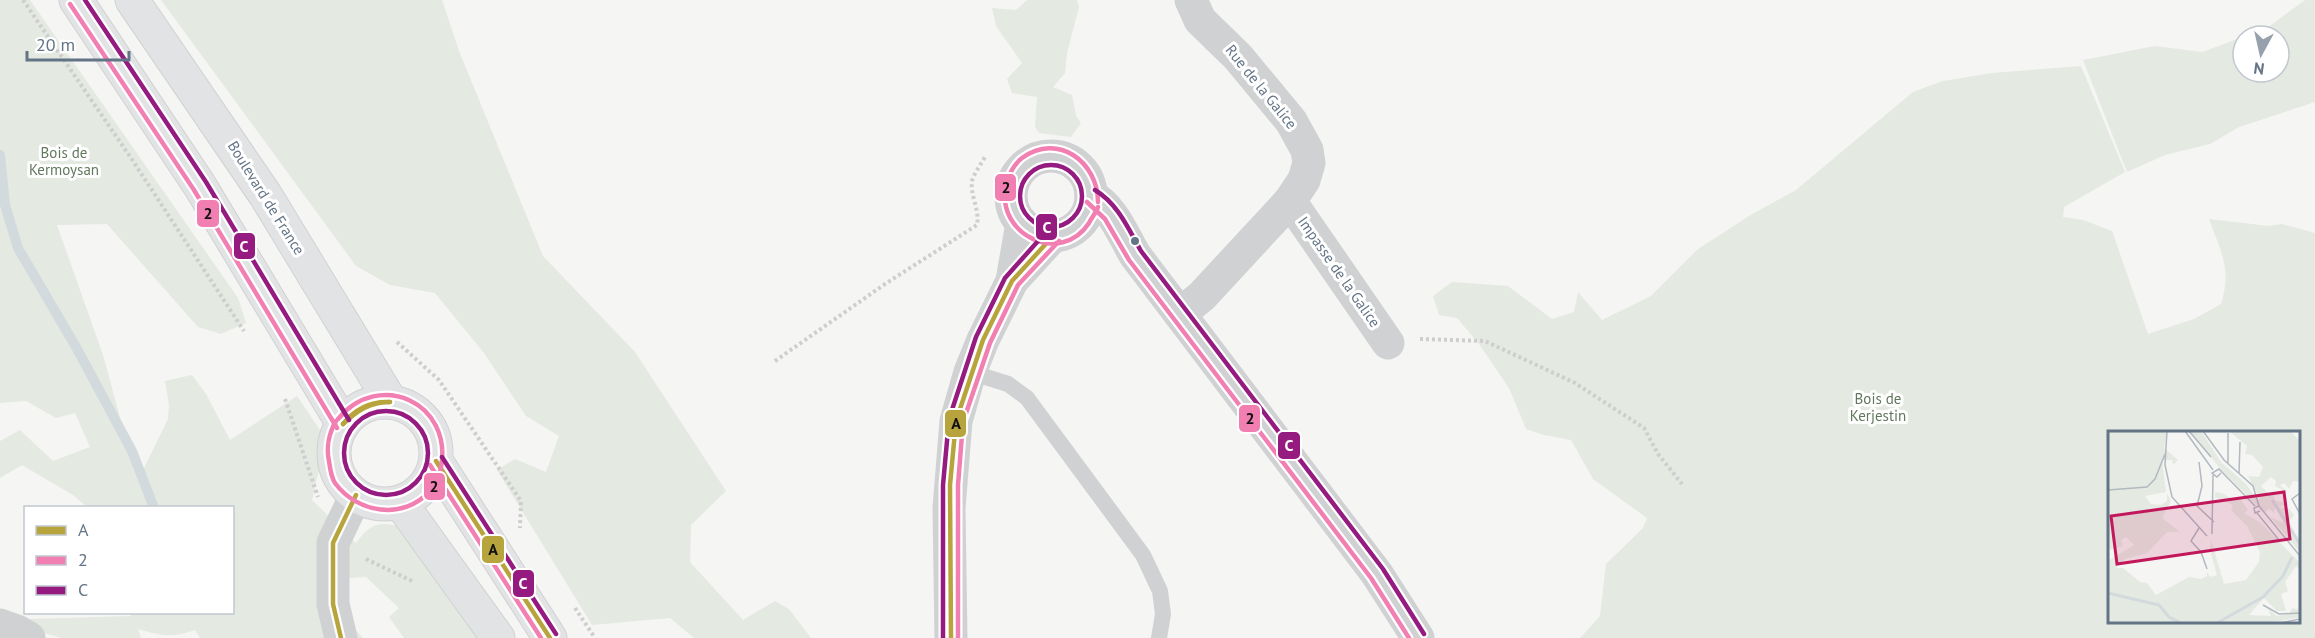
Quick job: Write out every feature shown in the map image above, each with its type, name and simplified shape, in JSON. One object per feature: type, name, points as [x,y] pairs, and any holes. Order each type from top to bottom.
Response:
[{"type":"main road","points":[[76,0],[200,186],[343,424]]},
{"type":"main road","name":"Boulevard de France","points":[[132,0],[266,196],[391,402]]},
{"type":"main road","points":[[377,402],[391,402],[411,409],[426,422],[436,442],[436,461],[432,475],[424,487],[413,496],[400,502],[372,503],[356,495],[338,472],[334,456],[336,437],[352,414],[364,406],[377,402]]},
{"type":"main road","points":[[436,461],[550,638]]},
{"type":"main road","points":[[400,502],[498,638]]},
{"type":"street","name":"Rue de la Galice","points":[[1180,314],[1202,296],[1290,201],[1304,180],[1309,164],[1307,150],[1301,137],[1259,81],[1221,39],[1200,20],[1191,0]]},
{"type":"street","points":[[1012,281],[1062,233],[1081,222],[1087,214],[1091,196],[1088,179],[1072,162],[1061,157],[1038,158],[1028,163],[1020,171],[1013,184],[1011,198],[1014,211],[1022,223],[1031,230],[1062,233],[1135,255]]},
{"type":"street","points":[[1091,196],[1104,204],[1110,212],[1135,255],[1377,574],[1418,638]]},
{"type":"street","name":"Impasse de la Galice","points":[[1290,201],[1388,343]]},
{"type":"street","points":[[951,638],[949,508],[956,421],[982,340],[1012,281],[1022,223]]},
{"type":"street","points":[[341,638],[333,604],[333,543],[356,495]]},
{"type":"street","points":[[0,625],[29,638]]},
{"type":"lane","points":[[970,372],[1008,384],[1027,398],[1143,555],[1160,591],[1163,614],[1159,638]]},
{"type":"path","points":[[23,0],[131,158],[246,333]]},
{"type":"path","points":[[775,361],[885,284],[977,225],[978,216],[972,190],[973,178],[986,155]]},
{"type":"path","points":[[1388,343],[1395,337],[1485,341],[1575,383],[1644,428],[1658,454],[1682,484]]},
{"type":"green space","name":"Bois de Kermoysan","points":[[0,0],[30,0],[238,298],[246,323],[221,334],[198,327],[107,224],[57,225],[103,355],[121,421],[143,470],[168,419],[169,405],[165,381],[192,375],[206,394],[230,440],[297,396],[326,439],[312,500],[356,543],[368,529],[379,524],[409,528],[491,638],[404,638],[389,617],[399,608],[366,577],[324,580],[338,610],[363,638],[200,638],[195,630],[167,635],[138,629],[141,638],[61,638],[31,629],[30,619],[131,616],[132,614],[234,614],[234,506],[86,506],[73,495],[22,465],[0,478],[0,441],[20,430],[53,461],[90,447],[75,413],[56,418],[26,401],[0,403]]},
{"type":"green space","points":[[161,0],[442,0],[459,51],[543,256],[635,352],[726,491],[691,525],[690,562],[743,620],[775,601],[789,609],[811,638],[694,638],[670,618],[592,625],[497,470],[515,459],[546,472],[559,436],[526,416],[484,353],[435,293],[390,285],[356,266]]},
{"type":"green space","points":[[1027,0],[1077,0],[1079,7],[1067,53],[1065,73],[1053,87],[1072,95],[1076,116],[1081,123],[1071,137],[1039,133],[1035,127],[1037,97],[1012,93],[1007,79],[1022,63],[996,26],[992,8],[1016,10]]},
{"type":"green space","points":[[2305,0],[2315,0],[2315,102],[2239,127],[2210,144],[2165,155],[2127,172],[2083,60],[2155,46],[2202,52],[2231,41],[2231,84],[2291,84],[2291,24],[2272,24]]},
{"type":"green space","name":"Bois de Kerjestin","points":[[2081,66],[2125,172],[2064,207],[2063,217],[2083,220],[2112,231],[2148,334],[2194,319],[2221,304],[2225,281],[2224,261],[2209,219],[2269,226],[2282,224],[2315,233],[2315,638],[1580,638],[1600,616],[1606,564],[1643,528],[1647,518],[1593,479],[1571,440],[1526,429],[1509,388],[1479,344],[1457,318],[1439,315],[1433,296],[1452,282],[1508,286],[1552,319],[1574,312],[1578,292],[1602,320],[1651,296],[1698,249],[1749,216],[1796,190],[1913,92],[1943,81],[1992,73]]},
{"type":"waterway","points":[[0,155],[5,205],[18,248],[76,347],[132,451],[153,506]]},
{"type":"transit line","name":"C","points":[[85,0],[206,182],[349,420]]},
{"type":"transit line","name":"2","points":[[70,4],[194,190],[337,428]]},
{"type":"transit line","name":"2","points":[[1098,202],[1091,175],[1074,155],[1062,150],[1049,148],[1022,158],[1016,163],[1006,185],[1005,203],[1010,218],[1020,230],[1033,239],[1048,243],[1063,242],[1077,236],[1089,223],[1098,207]]},
{"type":"transit line","name":"C","points":[[1045,165],[1057,165],[1073,174],[1080,184],[1082,196],[1080,208],[1073,218],[1057,227],[1045,227],[1034,222],[1025,213],[1020,202],[1020,190],[1025,179],[1034,170],[1045,165]]},
{"type":"transit line","name":"C","points":[[1095,190],[1116,209],[1141,251],[1383,569],[1424,634]]},
{"type":"transit line","name":"2","points":[[1087,202],[1105,219],[1129,260],[1371,578],[1409,638]]},
{"type":"transit line","name":"C","points":[[943,638],[943,485],[949,419],[976,337],[1005,278],[1047,231]]},
{"type":"transit line","name":"A","points":[[951,638],[950,485],[956,421],[983,340],[1012,281],[1053,236]]},
{"type":"transit line","name":"2","points":[[958,638],[958,485],[963,422],[990,343],[1018,285],[1059,241]]},
{"type":"transit line","name":"2","points":[[336,421],[328,446],[331,472],[335,483],[355,501],[368,507],[394,510],[407,507],[419,500],[436,484],[441,467],[442,445],[436,425],[424,411],[409,400],[392,395],[373,396],[355,404],[338,419]]},
{"type":"transit line","name":"A","points":[[343,424],[364,407],[390,402]]},
{"type":"transit line","name":"A","points":[[343,424],[364,408],[390,402]]},
{"type":"transit line","name":"C","points":[[378,411],[394,411],[410,418],[421,429],[428,445],[428,453],[425,469],[416,483],[394,495],[378,495],[362,488],[351,477],[344,461],[344,445],[351,429],[362,418],[378,411]]},
{"type":"transit line","name":"C","points":[[442,457],[556,634]]},
{"type":"transit line","name":"A","points":[[436,461],[550,638]]},
{"type":"transit line","name":"2","points":[[430,465],[541,638]]},
{"type":"transit line","name":"A","points":[[341,638],[333,604],[333,543],[356,495]]}]
